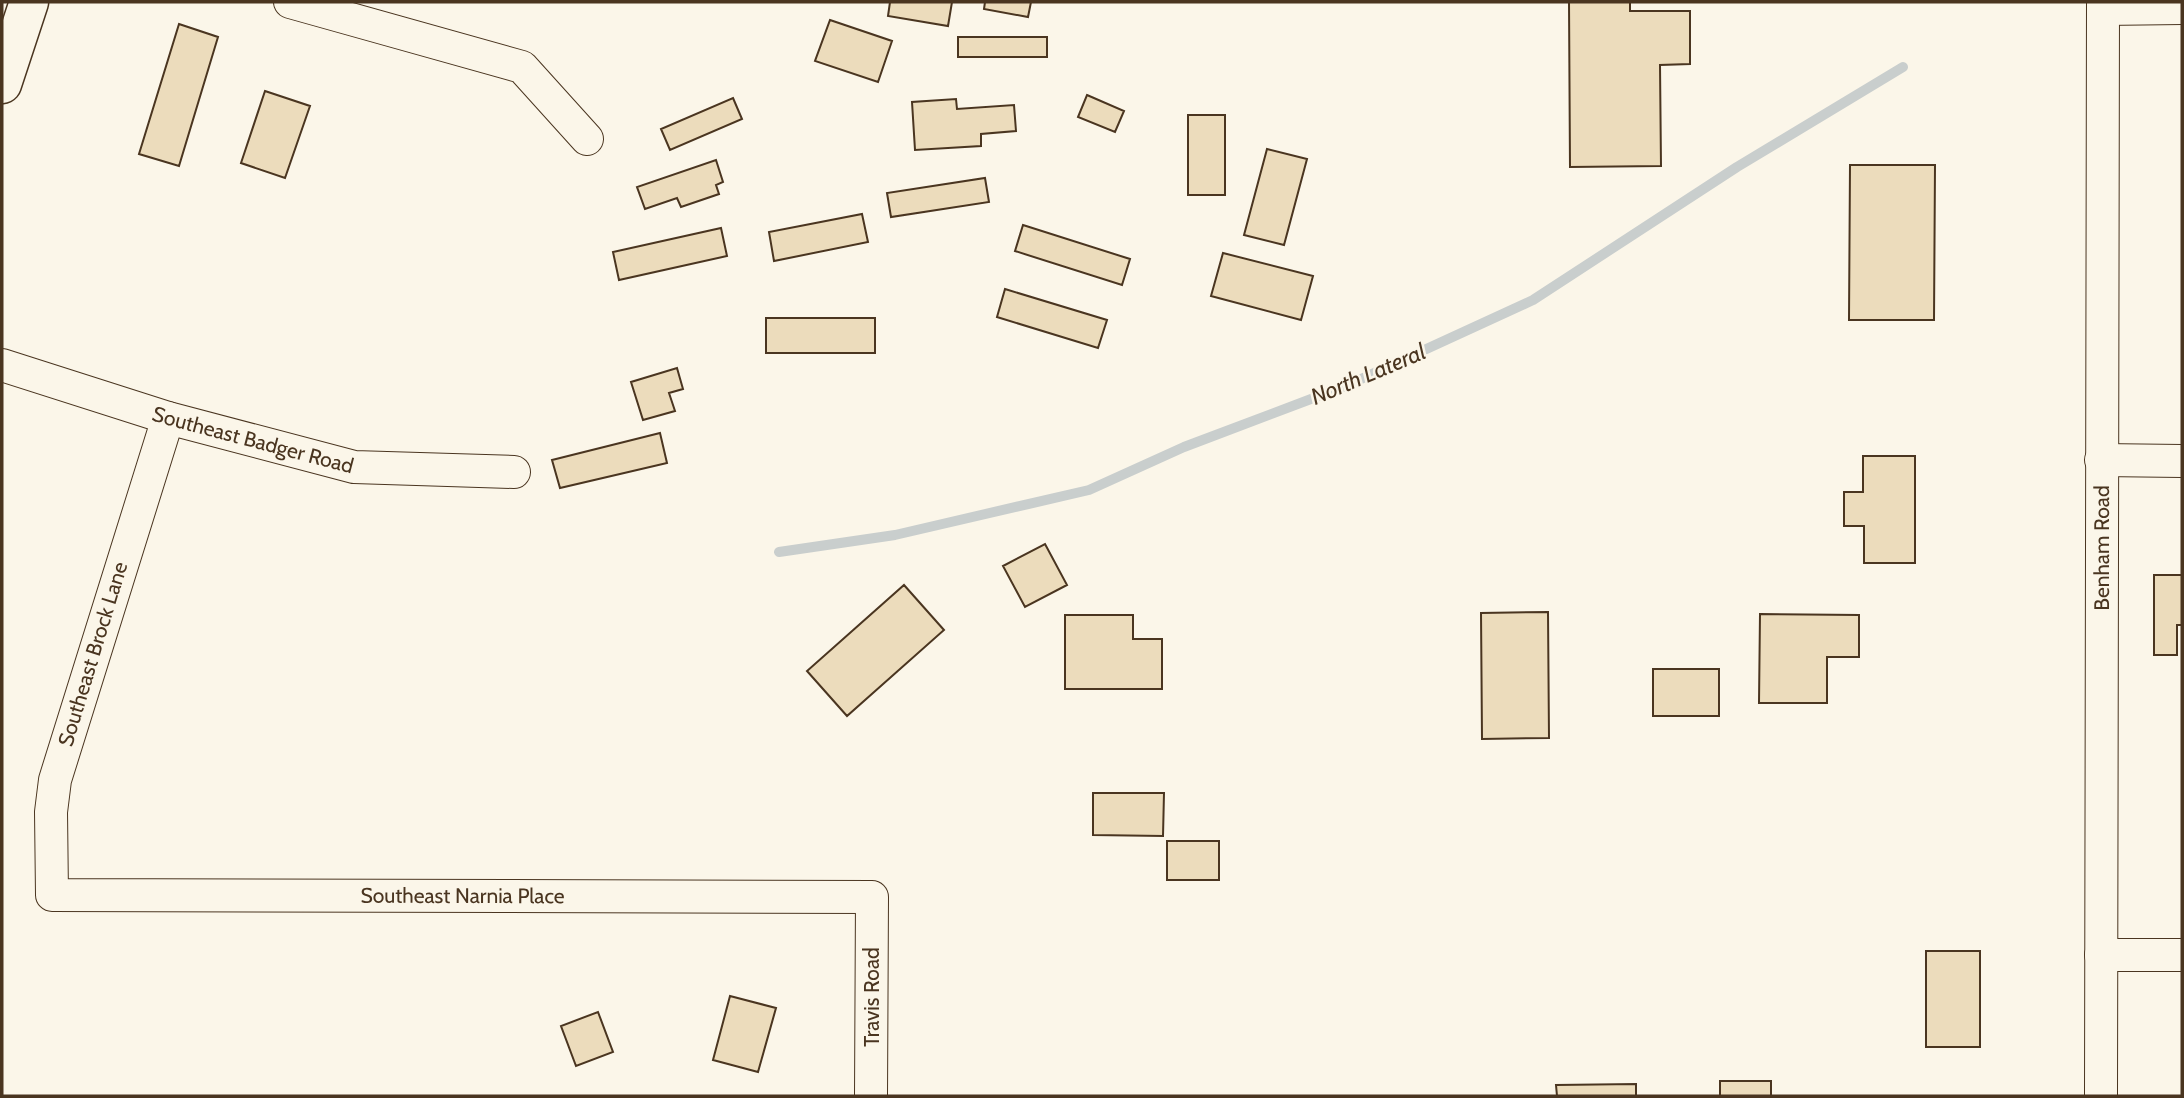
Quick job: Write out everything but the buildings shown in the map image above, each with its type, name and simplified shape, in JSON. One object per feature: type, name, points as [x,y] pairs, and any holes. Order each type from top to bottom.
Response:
[{"type":"street","points":[[2,84],[29,2]]},
{"type":"street","points":[[290,2],[522,66],[587,139]]},
{"type":"street","points":[[2103,5],[2182,8]]},
{"type":"street","name":"Benham Road","points":[[2101,1096],[2103,5]]},
{"type":"street","name":"Southeast Badger Road","points":[[2,365],[168,418],[354,467],[514,472]]},
{"type":"street","name":"Southeast Brock Lane","points":[[52,895],[51,813],[55,780],[168,418]]},
{"type":"street","points":[[2101,460],[2182,461]]},
{"type":"street","name":"Southeast Narnia Place","points":[[52,895],[872,897]]},
{"type":"street","name":"Travis Road","points":[[871,1096],[872,897]]},
{"type":"street","points":[[2101,956],[2182,955]]},
{"type":"waterway","name":"North Lateral","points":[[779,552],[895,535],[1089,490],[1184,447],[1348,385],[1533,300],[1737,167],[1903,67]]}]
